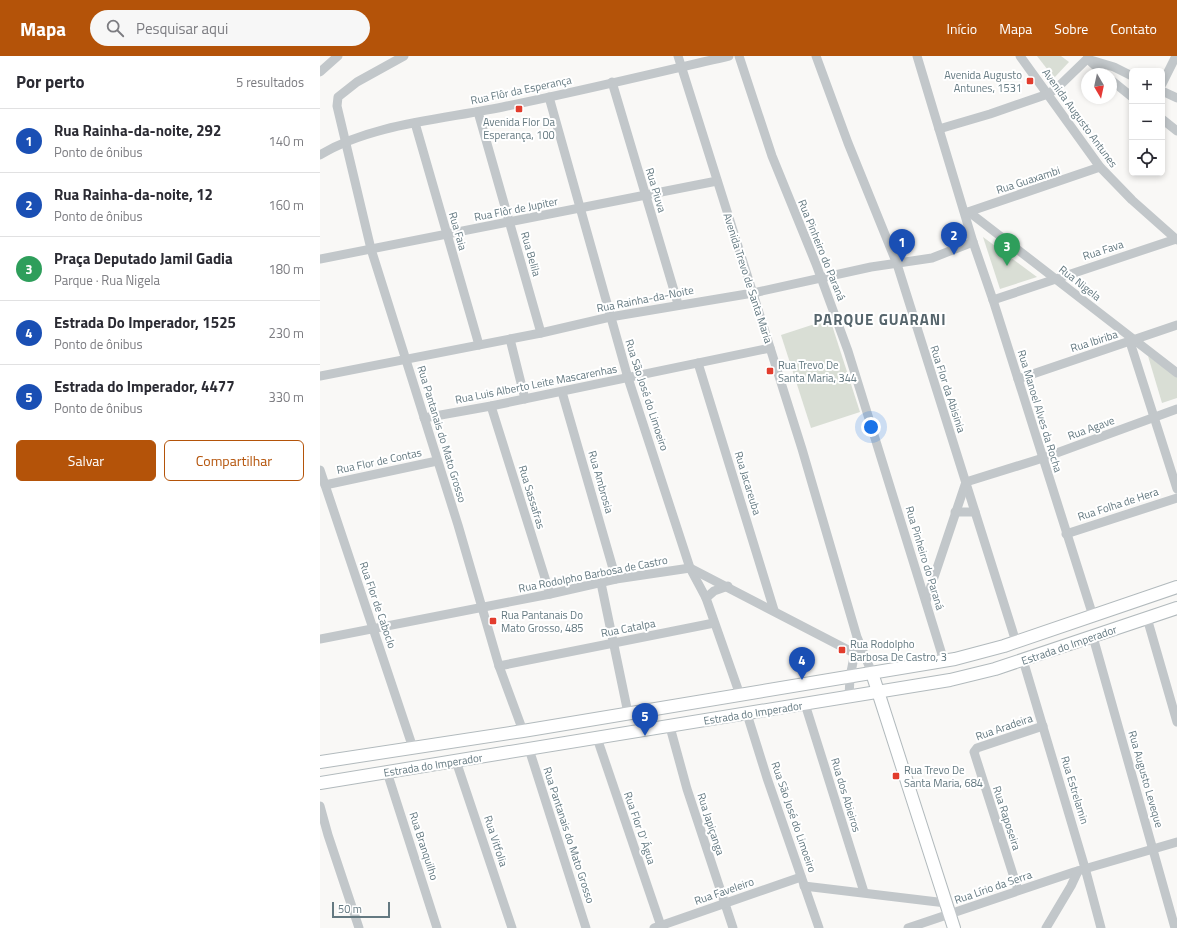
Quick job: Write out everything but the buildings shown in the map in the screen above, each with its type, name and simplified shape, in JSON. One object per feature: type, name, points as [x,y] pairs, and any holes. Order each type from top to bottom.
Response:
[{"type":"main road","name":"Estrada do Imperador","points":[[320,762],[522,731],[944,661],[976,654],[1016,642],[1177,588]]},
{"type":"main road","name":"Estrada do Imperador","points":[[320,783],[973,676],[1177,608]]},
{"type":"main road","name":"Avenida Trevo de Santa Maria","points":[[872,673],[954,928]]},
{"type":"main road","points":[[854,696],[872,673]]},
{"type":"street","points":[[320,72],[338,56]]},
{"type":"street","name":"Rua Pantanais do Mato Grosso","points":[[404,56],[357,82],[338,97],[337,106],[371,249],[499,666],[522,731]]},
{"type":"street","name":"Avenida Trevo de Santa Maria","points":[[678,56],[770,348],[857,637],[872,673]]},
{"type":"street","name":"Rua Flôr da Esperança","points":[[320,155],[345,142],[415,123],[478,112],[729,56]]},
{"type":"street","name":"Rua Pinheiro do Paraná","points":[[739,56],[772,156],[821,277],[860,385],[944,661]]},
{"type":"street","name":"Rua Flor da Abisinia","points":[[816,56],[848,143],[897,264],[1016,642]]},
{"type":"street","name":"Rua Manoel Alves da Rocha","points":[[917,56],[966,213],[973,242],[994,300],[1066,534],[1093,616]]},
{"type":"street","name":"Avenida Augusto Antunes","points":[[1020,56],[1100,167],[1132,200],[1176,240]]},
{"type":"street","points":[[1165,78],[1176,56]]},
{"type":"street","points":[[939,128],[990,114],[1048,94],[1057,88],[1085,57]]},
{"type":"street","points":[[1085,57],[1097,68]]},
{"type":"street","points":[[1085,57],[1114,67],[1129,74]]},
{"type":"street","name":"Rua Piuva","points":[[612,82],[678,304]]},
{"type":"street","points":[[1117,85],[1129,94]]},
{"type":"street","points":[[1165,92],[1177,98]]},
{"type":"street","name":"Rua São José do Limoeiro","points":[[550,96],[628,378],[690,568],[706,598],[740,695]]},
{"type":"street","name":"Rua Belila","points":[[478,112],[541,333]]},
{"type":"street","points":[[1165,121],[1177,131]]},
{"type":"street","name":"Rua Faia","points":[[415,123],[480,345]]},
{"type":"street","name":"Rua Guaxambi","points":[[966,213],[1100,167]]},
{"type":"street","name":"Rua Flôr de Jupiter","points":[[320,259],[717,181]]},
{"type":"street","name":"Rua Nigela","points":[[966,213],[1055,278],[1132,341],[1177,373]]},
{"type":"street","name":"Rua Fava","points":[[994,300],[1055,278],[1176,240]]},
{"type":"street","name":"Rua Rainha-da-Noite","points":[[320,376],[541,333],[610,316],[753,293],[821,277],[932,258],[973,242]]},
{"type":"street","name":"Rua Ibiriba","points":[[1018,379],[1177,325]]},
{"type":"street","points":[[510,339],[525,399]]},
{"type":"street","points":[[1132,341],[1154,418],[1177,489]]},
{"type":"street","name":"Rua Luis Alberto Leite Mascarenhas","points":[[424,418],[562,392],[770,348]]},
{"type":"street","name":"Rua Jacareuba","points":[[698,363],[774,610]]},
{"type":"street","name":"Rua Ambrosia","points":[[562,392],[616,579]]},
{"type":"street","name":"Rua Sassafras","points":[[492,406],[550,594]]},
{"type":"street","name":"Rua Agave","points":[[966,482],[1043,458],[1177,409]]},
{"type":"street","name":"Rua Flor de Contas","points":[[324,491],[437,461]]},
{"type":"street","name":"Rua Flor de Caboclo","points":[[320,470],[324,491],[374,629],[413,748]]},
{"type":"street","points":[[926,601],[966,482]]},
{"type":"street","name":"Rua Folha de Hera","points":[[1066,534],[1177,498]]},
{"type":"street","points":[[955,512],[975,512]]},
{"type":"street","points":[[690,568],[728,586],[854,653]]},
{"type":"street","name":"Rua Rodolpho Barbosa de Castro","points":[[320,639],[482,608],[616,579],[690,568]]},
{"type":"street","points":[[600,583],[628,713]]},
{"type":"street","points":[[706,598],[714,590],[728,586]]},
{"type":"street","points":[[1147,618],[1177,722]]},
{"type":"street","name":"Rua Catalpa","points":[[499,666],[714,623]]},
{"type":"street","name":"Avenida Trevo de Santa Maria","points":[[854,696],[850,677],[857,637]]},
{"type":"street","name":"Rua Augusto Leveque","points":[[1093,637],[1175,928]]},
{"type":"street","name":"Rua Estrelamin","points":[[1022,660],[1043,726],[1081,869],[1101,928]]},
{"type":"street","name":"Rua dos Abieiros","points":[[805,704],[864,892]]},
{"type":"street","name":"Rua São José do Limoeiro","points":[[747,714],[819,928]]},
{"type":"street","name":"Rua Japiçanga","points":[[670,726],[687,789],[733,928]]},
{"type":"street","name":"Rua Aradeira","points":[[974,752],[976,748],[1043,726]]},
{"type":"street","name":"Rua Flor D' Água","points":[[597,738],[658,927]]},
{"type":"street","name":"Rua Pantanais do Mato Grosso","points":[[529,749],[586,928]]},
{"type":"street","name":"Rua Raposeira","points":[[974,752],[1018,890]]},
{"type":"street","name":"Rua Vitfolia","points":[[456,761],[512,928]]},
{"type":"street","name":"Rua Branquilho","points":[[387,772],[437,928]]},
{"type":"street","points":[[320,806],[324,836],[359,928]]},
{"type":"street","name":"Rua Lírio da Serra","points":[[908,928],[948,909],[1018,890],[1081,869],[1177,842]]},
{"type":"street","points":[[1046,928],[1081,869]]},
{"type":"street","name":"Rua Faveleiro","points":[[658,927],[725,904],[803,882],[864,892],[948,909]]},
{"type":"shaded area","points":[[1037,56],[1061,56],[1069,62],[1054,78]]},
{"type":"shaded area","points":[[983,237],[1037,277],[1000,289]]},
{"type":"shaded area","points":[[830,319],[860,412],[811,428],[781,335]]},
{"type":"shaded area","points":[[1148,356],[1177,377],[1177,398],[1162,403]]},
{"type":"place","name":"Avenida Augusto Antunes, 1531","points":[[1030,81]]},
{"type":"place","name":"Avenida Flor Da Esperança, 100","points":[[519,109]]},
{"type":"place","name":"Rua Rainha-da-noite, 12","points":[[954,255]]},
{"type":"place","name":"Rua Rainha-da-noite, 292","points":[[902,262]]},
{"type":"place","name":"Praça Deputado Jamil Gadia","points":[[1007,266]]},
{"type":"place","name":"Rua Trevo De Santa Maria, 344","points":[[770,371]]},
{"type":"place","name":"Rua Pantanais Do Mato Grosso, 485","points":[[493,621]]},
{"type":"place","name":"Rua Rodolpho Barbosa De Castro, 3","points":[[842,650]]},
{"type":"place","name":"Estrada Do Imperador, 1525","points":[[802,680]]},
{"type":"place","name":"Estrada do Imperador, 4477","points":[[645,736]]},
{"type":"place","name":"Rua Trevo De Santa Maria, 684","points":[[896,776]]},
{"type":"district","name":"PARQUE GUARANI","points":[[880,319]]}]
